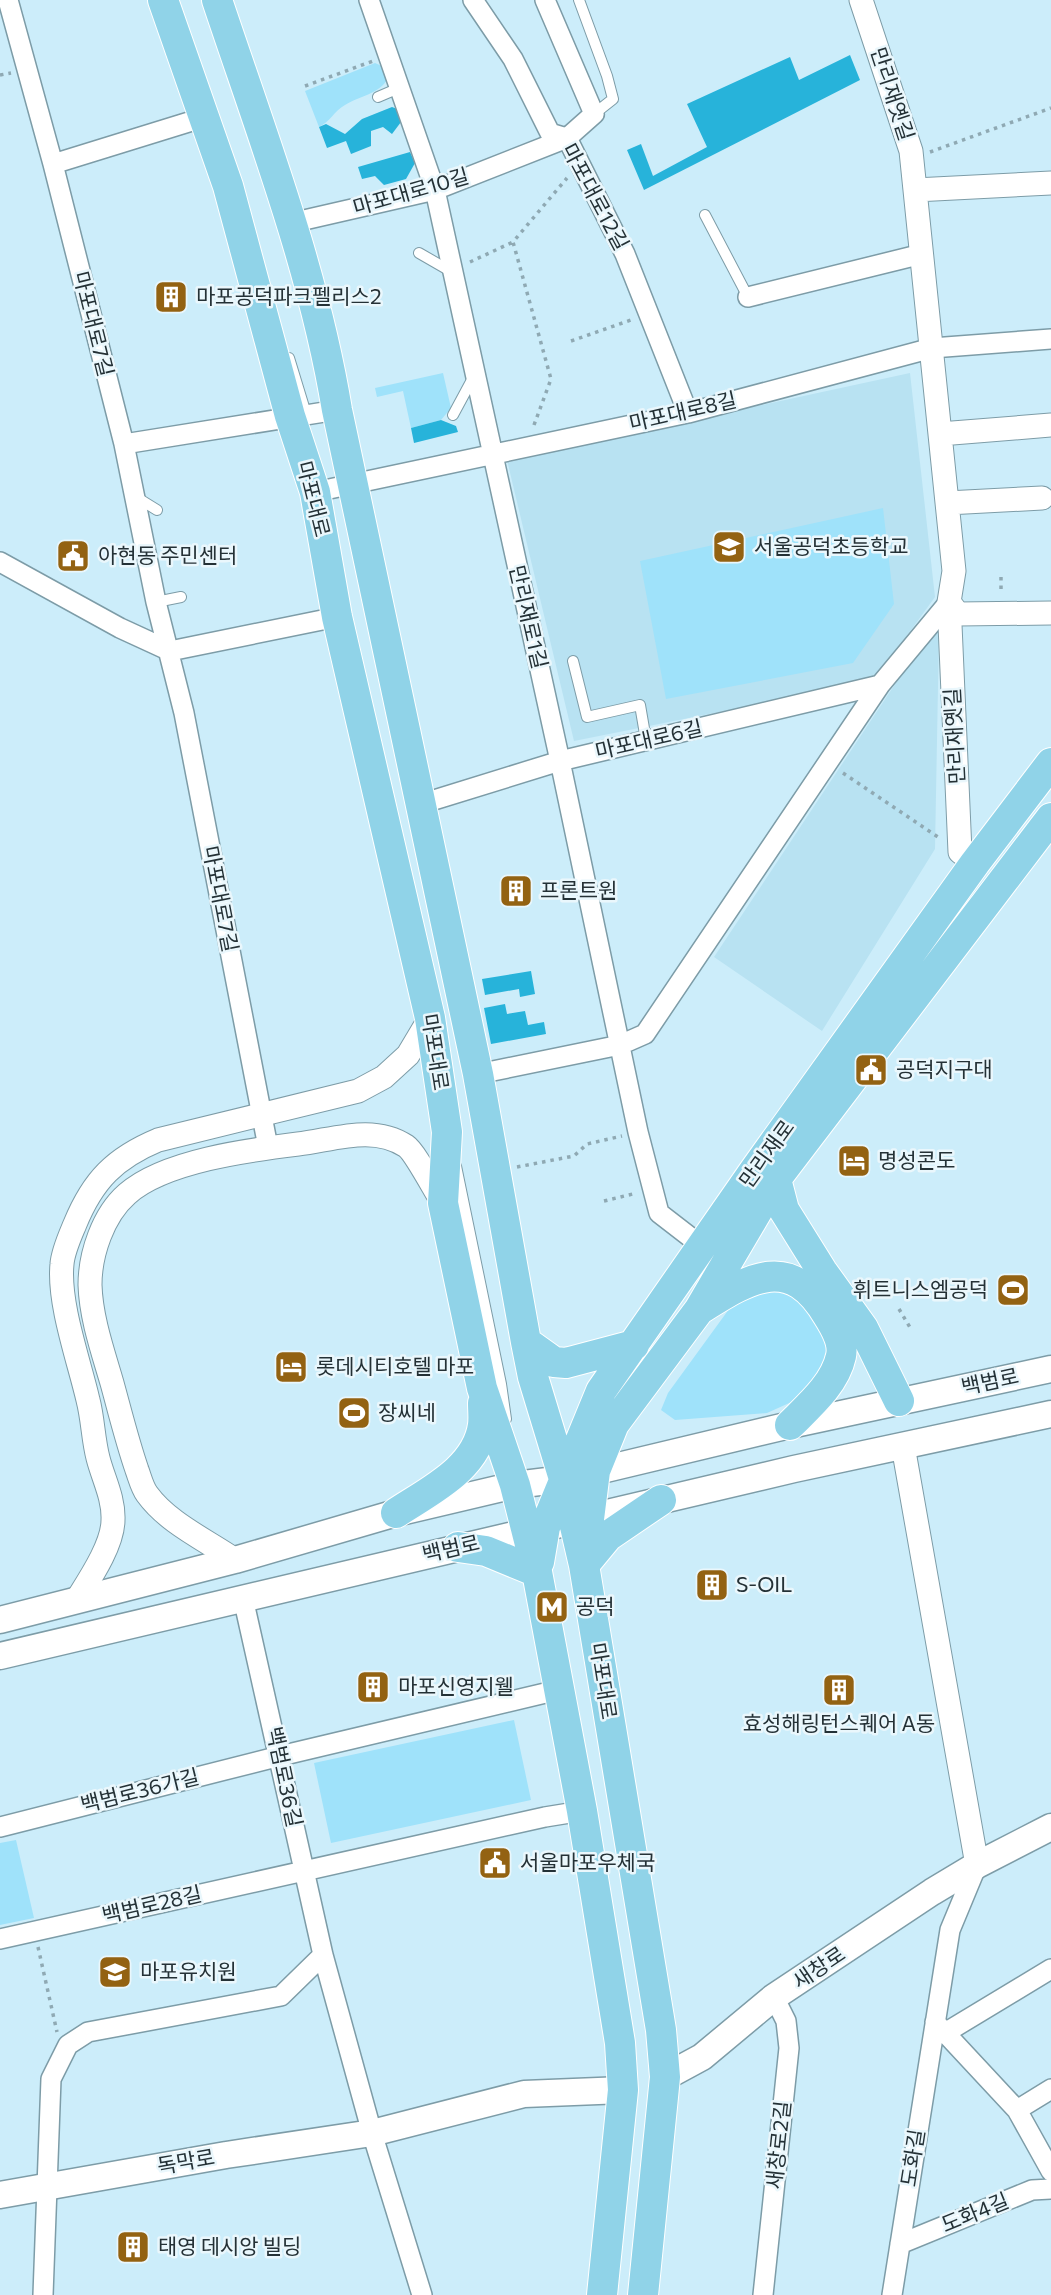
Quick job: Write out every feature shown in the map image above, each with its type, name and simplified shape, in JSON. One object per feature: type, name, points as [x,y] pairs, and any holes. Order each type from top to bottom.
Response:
[{"type":"main road","name":"마포대로","points":[[163,0],[228,186],[301,419],[337,617],[430,1017],[447,1132],[443,1203],[482,1388],[515,1485],[536,1530],[537,1573],[582,1811],[620,2043],[623,2090],[601,2295]]},
{"type":"main road","name":"마포대로","points":[[218,0],[291,223],[328,355],[337,410],[478,1074],[533,1377],[564,1479],[582,1518],[584,1565],[662,2030],[665,2077],[643,2295]]},
{"type":"main road","name":"만리재로","points":[[536,1530],[564,1479],[601,1391],[703,1247],[968,857],[1051,763]]},
{"type":"main road","name":"만리재로","points":[[582,1518],[595,1471],[614,1424],[699,1310],[776,1179],[1051,818]]},
{"type":"main road","points":[[776,1179],[784,1210],[822,1271],[863,1328],[899,1401]]},
{"type":"main road","points":[[699,1310],[757,1277],[774,1275],[792,1280],[809,1291],[825,1310],[837,1331],[842,1355],[817,1398],[790,1424]]},
{"type":"main road","points":[[526,1342],[554,1362],[566,1363],[634,1345]]},
{"type":"main road","name":"백범로","points":[[0,1620],[235,1560],[396,1513],[515,1485],[564,1479],[790,1424],[1051,1369]]},
{"type":"main road","points":[[396,1513],[456,1473],[474,1448],[483,1426],[482,1388]]},
{"type":"main road","name":"백범로","points":[[0,1656],[582,1518],[1051,1414]]},
{"type":"main road","points":[[584,1565],[608,1536],[662,1500]]},
{"type":"main road","points":[[458,1547],[486,1550],[537,1573]]},
{"type":"main road","name":"새창로","points":[[665,2077],[702,2057],[774,1997],[977,1865],[1051,1828]]},
{"type":"main road","name":"독막로","points":[[0,2195],[372,2133],[524,2094],[623,2090]]},
{"type":"street","name":"마포대로7길","points":[[8,0],[124,444],[156,602],[170,650],[268,1147]]},
{"type":"street","name":"만리재로1길","points":[[369,0],[435,190],[652,1189],[659,1213],[703,1247]]},
{"type":"street","name":"마포대로12길","points":[[473,0],[513,59],[550,133],[567,138],[625,254],[688,413]]},
{"type":"street","points":[[545,0],[593,114],[567,138]]},
{"type":"street","name":"만리재옛길","points":[[861,0],[912,158],[954,571],[949,602],[968,857]]},
{"type":"street","points":[[53,164],[205,117]]},
{"type":"street","name":"마포대로10길","points":[[291,223],[435,190],[567,138]]},
{"type":"street","points":[[915,190],[1051,183]]},
{"type":"street","points":[[748,297],[922,254]]},
{"type":"street","name":"마포대로8길","points":[[315,492],[688,413],[932,348],[1051,339]]},
{"type":"street","points":[[124,444],[301,419],[337,410]]},
{"type":"street","points":[[940,434],[1051,425]]},
{"type":"street","points":[[947,503],[1042,498]]},
{"type":"street","points":[[0,562],[120,628],[170,650],[337,617]]},
{"type":"street","points":[[620,1045],[645,1034],[880,685],[949,602],[958,614],[1051,613]]},
{"type":"street","name":"마포대로6길","points":[[421,804],[560,761],[880,685]]},
{"type":"street","points":[[76,1601],[96,1570],[114,1523],[113,1506],[98,1457],[89,1404],[62,1289],[62,1264],[71,1234],[95,1185],[112,1166],[133,1150],[158,1139],[358,1091],[375,1082],[408,1055],[430,1017]]},
{"type":"street","name":"마포대로","points":[[478,1074],[620,1045]]},
{"type":"street","points":[[235,1560],[171,1518],[145,1492],[130,1451],[94,1316],[90,1285],[92,1258],[100,1234],[112,1213],[126,1195],[148,1179],[171,1170],[268,1147],[361,1134],[384,1136],[408,1147],[443,1203]]},
{"type":"street","points":[[903,1446],[977,1865]]},
{"type":"street","name":"백범로36길","points":[[243,1598],[323,1955],[372,2133]]},
{"type":"street","points":[[279,1756],[558,1690]]},
{"type":"street","name":"백범로36가길","points":[[0,1827],[279,1756]]},
{"type":"street","points":[[304,1871],[582,1811]]},
{"type":"street","name":"도화길","points":[[892,2295],[940,2027],[950,1930],[977,1865]]},
{"type":"street","name":"백범로28길","points":[[0,1939],[304,1871]]},
{"type":"street","points":[[43,2295],[51,2080],[68,2045],[89,2032],[281,1996],[323,1955]]},
{"type":"street","points":[[1051,1969],[940,2027],[1017,2110],[1051,2171]]},
{"type":"street","name":"새창로2길","points":[[763,2295],[789,2048],[786,2021],[774,1997]]},
{"type":"street","points":[[1017,2110],[1051,2088]]},
{"type":"street","points":[[372,2133],[422,2295]]},
{"type":"street","name":"도화4길","points":[[900,2244],[1032,2190],[1051,2187]]},
{"type":"lane","points":[[579,0],[613,99],[593,114]]},
{"type":"lane","points":[[378,97],[399,88]]},
{"type":"lane","points":[[228,186],[259,259]]},
{"type":"lane","points":[[705,215],[748,297]]},
{"type":"lane","points":[[419,253],[452,272]]},
{"type":"lane","points":[[287,351],[301,419]]},
{"type":"lane","points":[[453,415],[474,375]]},
{"type":"lane","points":[[309,440],[315,492]]},
{"type":"lane","points":[[134,496],[156,510]]},
{"type":"lane","points":[[156,602],[181,597]]},
{"type":"lane","points":[[573,661],[587,717],[640,705],[646,740]]},
{"type":"lane","points":[[447,1132],[464,1197],[501,1384],[515,1485]]},
{"type":"path","points":[[305,86],[388,56]]},
{"type":"path","points":[[912,158],[1051,108]]},
{"type":"path","points":[[452,272],[513,242],[580,163]]},
{"type":"path","points":[[513,242],[551,379],[526,447]]},
{"type":"path","points":[[571,341],[649,314]]},
{"type":"path","points":[[829,763],[968,857]]},
{"type":"path","points":[[495,1171],[574,1156],[587,1144],[638,1132]]},
{"type":"path","points":[[604,1201],[652,1189]]},
{"type":"path","points":[[899,1309],[911,1329]]},
{"type":"path","points":[[35,1931],[57,2032],[68,2045]]},
{"type":"shaded area","points":[[850,55],[860,80],[644,190],[627,150],[641,144],[653,176],[707,147],[687,104],[790,57],[799,80]]},
{"type":"shaded area","points":[[375,63],[384,67],[388,78],[380,88],[341,107],[319,127],[305,91]]},
{"type":"shaded area","points":[[392,107],[400,110],[404,118],[392,134],[383,127],[371,131],[371,146],[351,154],[346,141],[327,148],[319,127],[326,124],[345,134],[362,119]]},
{"type":"shaded area","points":[[410,152],[415,163],[406,179],[384,185],[375,176],[362,179],[358,167]]},
{"type":"shaded area","points":[[443,373],[451,408],[441,420],[411,428],[403,391],[377,397],[375,388]]},
{"type":"shaded area","name":"서울공덕초등학교","points":[[910,373],[935,597],[874,681],[574,741],[507,460]]},
{"type":"shaded area","points":[[441,420],[456,426],[458,432],[414,443],[411,428]]},
{"type":"shaded area","points":[[883,508],[894,604],[853,663],[666,699],[640,561]]},
{"type":"shaded area","points":[[931,630],[939,632],[935,849],[822,1031],[714,957]]},
{"type":"shaded area","points":[[531,971],[535,994],[520,997],[519,989],[485,995],[482,979]]},
{"type":"shaded area","points":[[505,1004],[507,1014],[525,1011],[528,1025],[544,1022],[546,1034],[491,1044],[484,1008]]},
{"type":"shaded area","points":[[785,1282],[831,1337],[828,1358],[815,1380],[796,1400],[767,1413],[675,1420],[661,1410],[668,1393],[732,1305]]},
{"type":"shaded area","points":[[514,1720],[531,1800],[331,1843],[314,1763]]},
{"type":"shaded area","points":[[16,1840],[34,1918],[0,1925],[0,1843]]},
{"type":"place","name":"마포공덕파크펠리스2","points":[[171,297]]},
{"type":"place","name":"서울공덕초등학교","points":[[729,547]]},
{"type":"place","name":"아현동 주민센터","points":[[73,556]]},
{"type":"place","name":"프론트원","points":[[516,891]]},
{"type":"place","name":"공덕지구대","points":[[871,1070]]},
{"type":"place","name":"명성콘도","points":[[854,1161]]},
{"type":"place","name":"휘트니스엠공덕","points":[[1013,1290]]},
{"type":"place","name":"롯데시티호텔 마포","points":[[291,1367]]},
{"type":"place","name":"장씨네","points":[[354,1413]]},
{"type":"place","name":"S-OIL","points":[[712,1585]]},
{"type":"place","name":"공덕","points":[[552,1607]]},
{"type":"place","name":"마포신영지웰","points":[[373,1687]]},
{"type":"place","name":"효성해링턴스퀘어 A동","points":[[839,1690]]},
{"type":"place","name":"서울마포우체국","points":[[495,1863]]},
{"type":"place","name":"마포유치원","points":[[115,1972]]},
{"type":"place","name":"태영 데시앙 빌딩","points":[[133,2247]]}]
